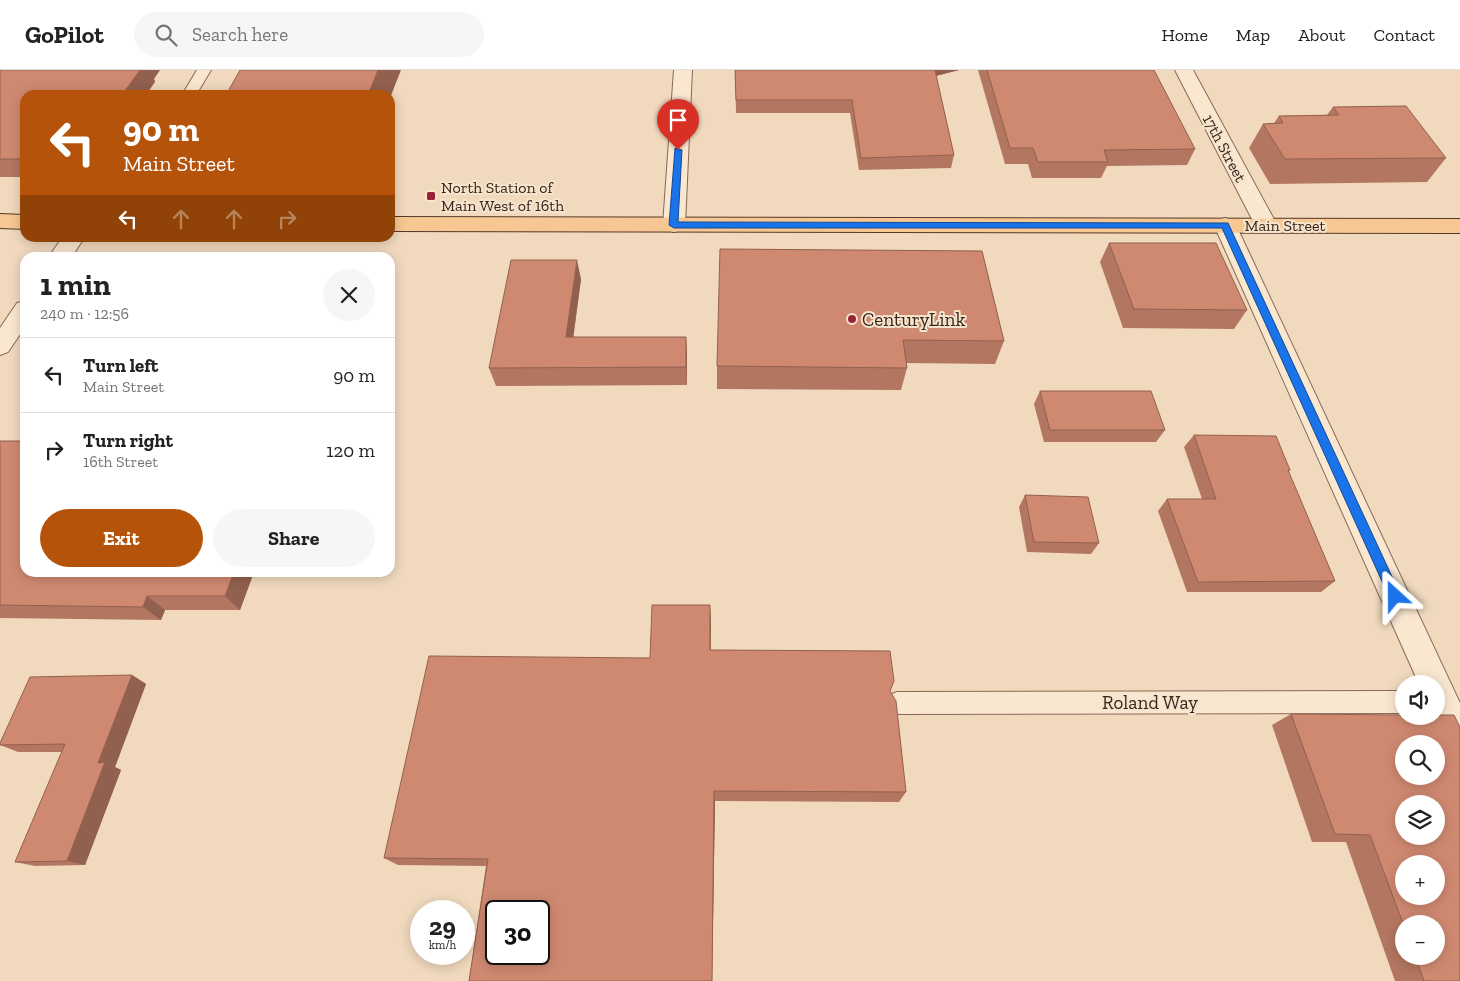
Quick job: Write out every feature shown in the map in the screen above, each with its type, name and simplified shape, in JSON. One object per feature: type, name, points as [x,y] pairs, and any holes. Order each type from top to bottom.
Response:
[{"type":"main road","points":[[0,221],[20,222]]},
{"type":"main road","name":"Main Street","points":[[395,224],[1460,226]]},
{"type":"street","points":[[674,225],[683,70]]},
{"type":"street","name":"17th Street","points":[[1184,70],[1266,225]]},
{"type":"street","points":[[1225,225],[1430,675]]},
{"type":"street","points":[[0,346],[20,316]]},
{"type":"street","points":[[1445,707],[1460,738]]},
{"type":"lane","points":[[192,90],[204,70]]},
{"type":"lane","name":"Roland Way","points":[[897,703],[1395,702]]},
{"type":"building","points":[[0,70],[140,70],[126,90],[20,90],[20,159],[0,159]]},
{"type":"building","points":[[240,70],[378,70],[370,90],[229,90]]},
{"type":"building","points":[[735,70],[935,70],[954,155],[861,158],[852,100],[736,100]]},
{"type":"building","points":[[987,70],[1154,70],[1195,149],[1104,150],[1108,162],[1038,162],[1033,148],[1010,148]]},
{"type":"building","points":[[1406,106],[1446,158],[1285,159],[1263,124],[1283,123],[1279,116],[1339,115],[1333,107]]},
{"type":"building","points":[[1109,243],[1216,243],[1247,310],[1134,309]]},
{"type":"building","name":"CenturyLink","points":[[720,249],[982,251],[1004,341],[903,340],[907,368],[717,366]]},
{"type":"building","points":[[511,260],[577,260],[566,337],[686,337],[686,367],[489,368]]},
{"type":"building","points":[[1040,391],[1151,391],[1165,430],[1050,430]]},
{"type":"building","points":[[1194,435],[1276,436],[1290,470],[1288,470],[1335,581],[1198,582],[1167,499],[1216,499]]},
{"type":"building","points":[[0,441],[20,441],[20,577],[232,577],[225,596],[147,596],[143,607],[0,605]]},
{"type":"building","points":[[1025,495],[1088,497],[1099,543],[1034,542]]},
{"type":"building","points":[[652,605],[710,605],[710,650],[890,651],[894,681],[890,691],[896,701],[906,792],[714,791],[712,981],[469,981],[471,965],[475,965],[475,942],[488,859],[384,858],[429,656],[650,658]]},
{"type":"building","points":[[132,675],[98,763],[105,762],[67,861],[15,862],[65,744],[0,745],[30,677]]},
{"type":"building","points":[[1291,714],[1395,715],[1395,725],[1445,725],[1445,715],[1454,715],[1460,727],[1460,981],[1424,981],[1418,965],[1445,965],[1445,915],[1400,915],[1396,905],[1445,905],[1445,855],[1395,855],[1395,902],[1370,835],[1335,834]]},
{"type":"place","name":"North Station of Main West of 16th","points":[[431,196]]},
{"type":"place","name":"CenturyLink","points":[[852,319]]},
{"type":"route","points":[[678,150],[674,225],[1225,225],[1395,596]]}]
